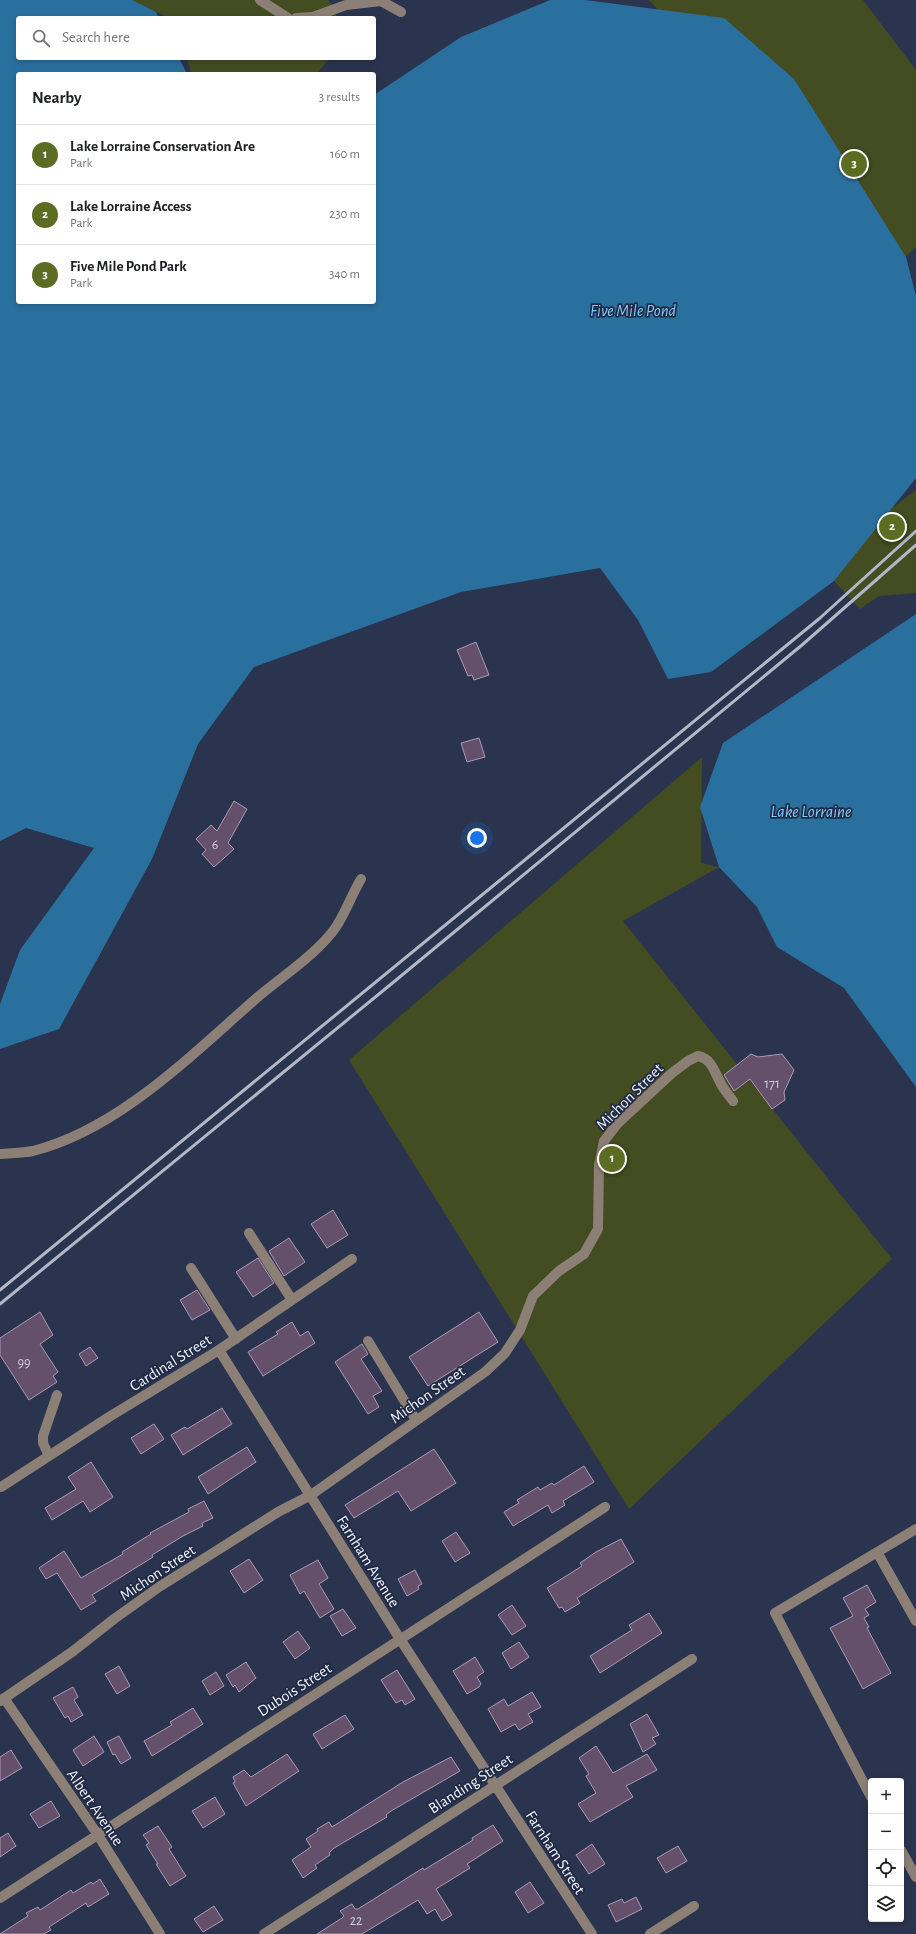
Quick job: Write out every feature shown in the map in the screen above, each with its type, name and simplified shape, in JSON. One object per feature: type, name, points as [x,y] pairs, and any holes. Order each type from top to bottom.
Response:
[{"type":"street","points":[[260,0],[285,16]]},
{"type":"street","points":[[316,16],[346,5],[381,1],[402,12]]},
{"type":"street","points":[[0,1154],[32,1151],[73,1136],[110,1117],[160,1081],[279,979],[307,958],[336,928],[361,879]]},
{"type":"street","name":"Michon Street","points":[[2,1700],[72,1652],[159,1586],[278,1512],[311,1495],[485,1372],[505,1353],[520,1330],[533,1296],[559,1271],[584,1254],[598,1229],[599,1166],[604,1142],[634,1108],[672,1073],[688,1061],[698,1056],[706,1058],[713,1067],[720,1083],[733,1101]]},
{"type":"street","points":[[249,1234],[292,1300]]},
{"type":"street","name":"Cardinal Street","points":[[1,1487],[236,1339],[352,1259]]},
{"type":"street","points":[[191,1268],[236,1339]]},
{"type":"street","points":[[368,1341],[416,1420]]},
{"type":"street","name":"Farnham Avenue","points":[[219,1350],[400,1639],[495,1786]]},
{"type":"street","points":[[49,1456],[43,1443],[43,1436],[57,1395]]},
{"type":"street","name":"Dubois Street","points":[[0,1898],[605,1507]]},
{"type":"street","points":[[868,1790],[775,1613],[916,1529]]},
{"type":"street","points":[[877,1552],[916,1621]]},
{"type":"street","name":"Blanding Street","points":[[264,1934],[495,1786],[607,1711],[692,1659]]},
{"type":"street","name":"Albert Avenue","points":[[2,1700],[98,1835],[160,1934]]},
{"type":"street","name":"Farnham Street","points":[[495,1786],[592,1934]]},
{"type":"street","points":[[904,1855],[916,1877]]},
{"type":"street","points":[[650,1934],[694,1906]]},
{"type":"green space","points":[[131,0],[328,0],[336,10],[336,16],[165,16]]},
{"type":"green space","points":[[649,0],[863,0],[916,70],[916,247],[820,339],[693,48]]},
{"type":"green space","points":[[188,60],[328,60],[318,72],[190,72]]},
{"type":"green space","points":[[916,490],[916,593],[879,596],[860,609],[818,564]]},
{"type":"green space","points":[[702,757],[701,863],[719,867],[623,921],[892,1259],[629,1509],[349,1060]]},
{"type":"water","name":"Five Mile Pond","points":[[0,0],[132,0],[156,12],[158,16],[16,16],[16,60],[180,60],[186,72],[16,72],[16,304],[376,304],[376,94],[461,37],[550,0],[585,0],[724,18],[794,79],[906,257],[916,296],[916,478],[834,581],[711,672],[668,679],[638,620],[600,568],[461,592],[254,667],[198,744],[152,859],[59,1029],[0,1049],[0,1004],[20,950],[94,848],[26,828],[0,841]]},
{"type":"water","name":"Lake Lorraine","points":[[916,614],[916,1087],[844,988],[777,947],[757,907],[719,867],[700,807],[723,743]]},
{"type":"building","points":[[476,642],[489,675],[474,680],[472,675],[468,676],[457,650]]},
{"type":"building","points":[[479,738],[485,757],[467,762],[461,743]]},
{"type":"building","points":[[234,801],[247,809],[228,843],[234,849],[214,867],[202,854],[206,850],[196,839],[211,825],[217,831]]},
{"type":"building","points":[[751,1054],[758,1057],[782,1054],[794,1070],[784,1092],[785,1100],[772,1109],[750,1079],[734,1091],[724,1075]]},
{"type":"building","points":[[333,1210],[348,1235],[327,1248],[311,1224]]},
{"type":"building","points":[[289,1238],[305,1262],[284,1276],[269,1251]]},
{"type":"building","points":[[258,1258],[274,1283],[253,1297],[236,1272]]},
{"type":"building","points":[[197,1290],[210,1310],[192,1320],[180,1300]]},
{"type":"building","points":[[40,1312],[53,1335],[40,1344],[58,1372],[53,1376],[57,1382],[29,1400],[0,1355],[0,1338]]},
{"type":"building","points":[[479,1312],[498,1342],[428,1386],[409,1357]]},
{"type":"building","points":[[292,1322],[300,1336],[308,1331],[315,1343],[263,1376],[248,1352],[278,1334],[276,1332]]},
{"type":"building","points":[[362,1344],[368,1354],[361,1359],[382,1391],[373,1396],[379,1407],[368,1414],[335,1362]]},
{"type":"building","points":[[90,1347],[98,1358],[86,1366],[79,1354]]},
{"type":"building","points":[[222,1408],[232,1424],[183,1455],[171,1435],[185,1427],[187,1429]]},
{"type":"building","points":[[154,1424],[164,1439],[141,1454],[131,1438]]},
{"type":"building","points":[[247,1447],[256,1462],[208,1494],[198,1477]]},
{"type":"building","points":[[434,1449],[456,1483],[411,1511],[398,1491],[354,1518],[345,1505]]},
{"type":"building","points":[[91,1462],[113,1497],[90,1512],[83,1501],[52,1520],[45,1508],[76,1489],[68,1477]]},
{"type":"building","points":[[584,1466],[594,1482],[563,1501],[565,1505],[552,1513],[548,1505],[513,1526],[504,1512],[519,1503],[517,1500],[538,1487],[540,1490],[552,1483],[554,1485]]},
{"type":"building","points":[[204,1501],[213,1518],[202,1523],[203,1526],[152,1555],[153,1557],[92,1595],[96,1601],[81,1610],[57,1573],[46,1579],[39,1568],[64,1551],[81,1578],[123,1554],[122,1552],[151,1534],[150,1533],[189,1512],[188,1509]]},
{"type":"building","points":[[456,1532],[470,1553],[455,1562],[442,1541]]},
{"type":"building","points":[[621,1539],[634,1562],[577,1598],[580,1603],[565,1612],[562,1607],[559,1608],[547,1588],[582,1566],[580,1563],[596,1552]]},
{"type":"building","points":[[249,1559],[263,1580],[244,1593],[230,1571]]},
{"type":"building","points":[[318,1560],[328,1578],[319,1584],[334,1609],[320,1618],[304,1591],[300,1594],[290,1575]]},
{"type":"building","points":[[415,1570],[422,1584],[418,1586],[419,1589],[407,1596],[398,1579]]},
{"type":"building","points":[[867,1585],[876,1602],[865,1609],[869,1615],[864,1618],[869,1627],[867,1628],[891,1673],[863,1689],[830,1628],[853,1616],[843,1598]]},
{"type":"building","points":[[512,1605],[526,1626],[512,1635],[498,1615]]},
{"type":"building","points":[[343,1609],[356,1628],[342,1636],[330,1616]]},
{"type":"building","points":[[649,1613],[662,1633],[600,1673],[590,1656],[632,1630],[629,1625]]},
{"type":"building","points":[[298,1631],[310,1648],[295,1659],[283,1642]]},
{"type":"building","points":[[519,1642],[529,1657],[511,1669],[502,1653]]},
{"type":"building","points":[[475,1657],[484,1672],[477,1677],[481,1684],[479,1687],[467,1694],[453,1671]]},
{"type":"building","points":[[246,1662],[256,1678],[239,1692],[235,1685],[233,1687],[226,1675]]},
{"type":"building","points":[[119,1666],[130,1686],[117,1694],[105,1674]]},
{"type":"building","points":[[397,1670],[415,1699],[405,1705],[402,1700],[396,1703],[381,1680]]},
{"type":"building","points":[[216,1672],[224,1686],[210,1695],[202,1681]]},
{"type":"building","points":[[73,1687],[78,1697],[74,1700],[83,1715],[71,1722],[68,1716],[65,1718],[53,1698]]},
{"type":"building","points":[[532,1692],[541,1707],[528,1714],[533,1722],[519,1730],[515,1724],[501,1732],[488,1709],[504,1699],[508,1706]]},
{"type":"building","points":[[193,1708],[203,1724],[152,1756],[144,1741],[172,1725],[170,1722]]},
{"type":"building","points":[[647,1714],[659,1735],[652,1738],[656,1744],[643,1752],[630,1724]]},
{"type":"building","points":[[345,1715],[354,1729],[322,1749],[313,1734]]},
{"type":"building","points":[[94,1736],[104,1752],[83,1766],[73,1750]]},
{"type":"building","points":[[119,1736],[131,1758],[121,1764],[115,1754],[113,1755],[107,1742]]},
{"type":"building","points":[[596,1746],[613,1773],[647,1754],[657,1770],[626,1786],[633,1797],[590,1822],[578,1804],[596,1793],[586,1776],[589,1774],[579,1758]]},
{"type":"building","points":[[11,1750],[22,1768],[0,1781],[0,1757]]},
{"type":"building","points":[[287,1754],[299,1771],[246,1806],[233,1783],[235,1782],[233,1777],[244,1770],[251,1777]]},
{"type":"building","points":[[451,1757],[460,1771],[391,1811],[386,1815],[387,1817],[334,1848],[329,1853],[330,1855],[315,1865],[317,1868],[303,1878],[292,1860],[311,1847],[306,1839],[318,1831],[317,1829],[329,1822],[332,1827],[403,1782]]},
{"type":"building","points":[[215,1797],[225,1814],[203,1828],[192,1811]]},
{"type":"building","points":[[51,1801],[60,1816],[39,1828],[30,1814]]},
{"type":"building","points":[[493,1825],[503,1841],[467,1864],[470,1868],[436,1889],[452,1915],[442,1921],[435,1909],[427,1914],[418,1900],[362,1934],[317,1934],[344,1916],[340,1911],[352,1904],[355,1909],[358,1909],[423,1868],[424,1870],[473,1840],[472,1838]]},
{"type":"building","points":[[158,1826],[172,1847],[169,1849],[186,1876],[170,1886],[156,1864],[158,1864],[146,1845],[149,1843],[143,1835]]},
{"type":"building","points":[[8,1833],[16,1846],[0,1857],[0,1838]]},
{"type":"building","points":[[592,1844],[605,1864],[589,1874],[576,1855]]},
{"type":"building","points":[[678,1846],[687,1861],[666,1873],[657,1858]]},
{"type":"building","points":[[100,1879],[109,1894],[88,1907],[86,1903],[49,1927],[51,1930],[44,1934],[0,1934],[28,1916],[26,1913],[38,1907],[40,1910],[71,1890],[73,1893],[91,1882],[93,1884]]},
{"type":"building","points":[[530,1882],[544,1903],[528,1913],[515,1892]]},
{"type":"building","points":[[636,1897],[642,1909],[616,1922],[608,1905],[622,1899],[624,1903]]},
{"type":"building","points":[[214,1906],[223,1920],[203,1932],[194,1919]]},
{"type":"railway","points":[[0,1290],[820,618],[916,531]]},
{"type":"railway","points":[[0,1304],[802,645],[916,545]]},
{"type":"place","name":"Five Mile Pond Park","points":[[854,164]]},
{"type":"place","name":"Lake Lorraine Access","points":[[892,527]]},
{"type":"place","name":"Lake Lorraine Conservation Are","points":[[612,1159]]}]
